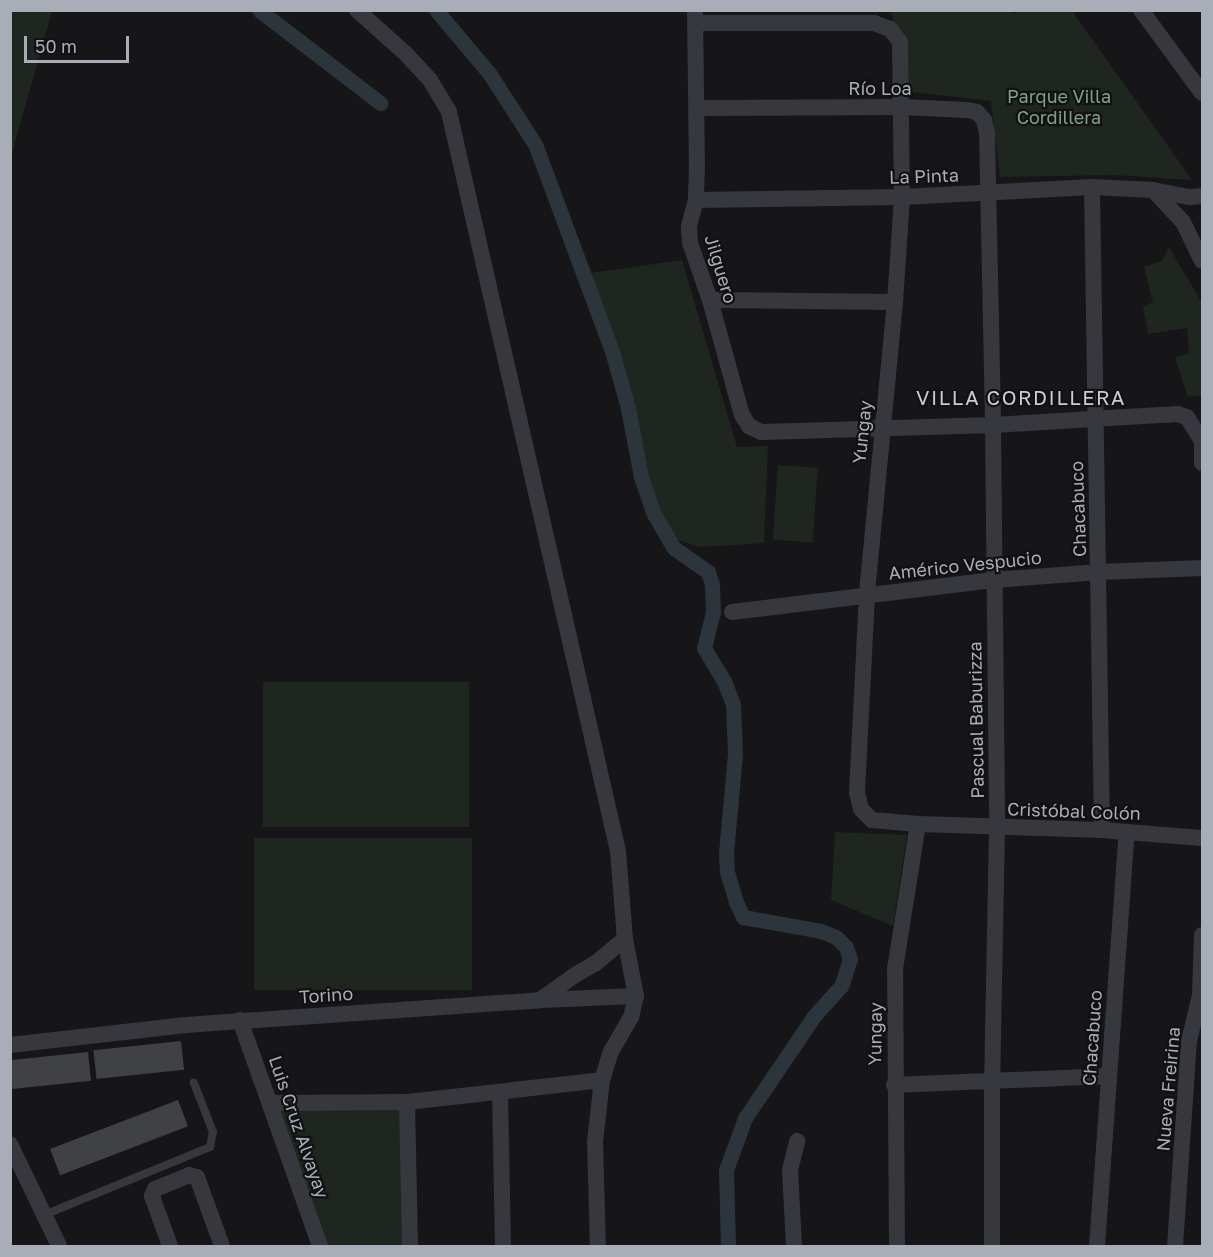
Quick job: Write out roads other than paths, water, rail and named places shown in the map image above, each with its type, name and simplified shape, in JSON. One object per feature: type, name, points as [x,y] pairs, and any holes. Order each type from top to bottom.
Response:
[{"type":"street","points":[[357,10],[411,60],[435,88],[449,112],[618,851],[625,939],[636,996],[631,1017],[611,1052],[602,1080],[595,1141],[598,1246]]},
{"type":"street","points":[[1141,10],[1203,93]]},
{"type":"street","points":[[696,17],[785,17]]},
{"type":"street","name":"Jilguero","points":[[696,17],[698,108],[696,200],[688,227],[690,243],[710,300],[742,415],[749,426],[761,432],[882,428]]},
{"type":"street","name":"Yungay","points":[[785,17],[874,23],[890,29],[900,42],[902,197],[895,302],[867,596],[856,792],[861,809],[872,820]]},
{"type":"street","name":"Río Loa","points":[[698,108],[902,107],[977,112],[984,120],[987,133],[988,193]]},
{"type":"street","name":"La Pinta","points":[[696,200],[902,197],[1092,187],[1153,190],[1190,197],[1203,196]]},
{"type":"street","name":"Chacabuco","points":[[1092,187],[1094,420],[1100,572],[1102,830]]},
{"type":"street","points":[[1153,190],[1183,222],[1203,261]]},
{"type":"street","name":"Pascual Baburizza","points":[[988,193],[997,828],[992,1082],[992,1246]]},
{"type":"street","points":[[710,300],[895,302]]},
{"type":"street","points":[[882,428],[993,425],[1177,414],[1186,417],[1202,441],[1203,464]]},
{"type":"street","name":"Américo Vespucio","points":[[732,612],[993,580],[1100,572],[1203,568]]},
{"type":"street","name":"Cristóbal Colón","points":[[872,820],[997,828],[1102,830],[1203,838]]},
{"type":"street","name":"Yungay","points":[[897,1246],[894,1085],[895,969],[918,824]]},
{"type":"street","name":"Chacabuco","points":[[1097,1246],[1127,832]]},
{"type":"street","name":"Nueva Freirina","points":[[1175,1246],[1189,1041],[1200,995],[1203,935]]},
{"type":"street","points":[[540,1000],[596,963],[625,939]]},
{"type":"street","name":"Torino","points":[[10,1045],[240,1020],[540,1000],[636,996]]},
{"type":"street","name":"Luis Cruz Alvayay","points":[[240,1020],[271,1102],[320,1246]]},
{"type":"street","points":[[894,1085],[1109,1076]]},
{"type":"street","points":[[271,1102],[407,1102],[602,1080]]},
{"type":"street","points":[[500,1092],[503,1246]]},
{"type":"street","points":[[407,1102],[411,1246]]},
{"type":"street","points":[[794,1246],[790,1170],[797,1141]]},
{"type":"street","points":[[10,1144],[59,1246]]},
{"type":"street","points":[[170,1246],[152,1196],[154,1189],[189,1175],[197,1177],[222,1246]]},
{"type":"lane","points":[[44,1215],[210,1147],[213,1132],[194,1083]]},
{"type":"waterway","points":[[259,10],[380,103]]},
{"type":"waterway","points":[[436,10],[489,73],[535,144],[612,351],[628,408],[641,477],[654,514],[674,548],[708,572],[712,584],[713,612],[704,648],[724,681],[733,704],[735,754],[726,853],[727,872],[736,902],[743,917],[821,931],[836,937],[846,947],[850,959],[841,986],[814,1016],[745,1118],[726,1170],[728,1246]]},
{"type":"district","name":"VILLA CORDILLERA","points":[[1021,397]]},
{"type":"park label","name":"Parque Villa Cordillera","points":[[1059,107]]}]
